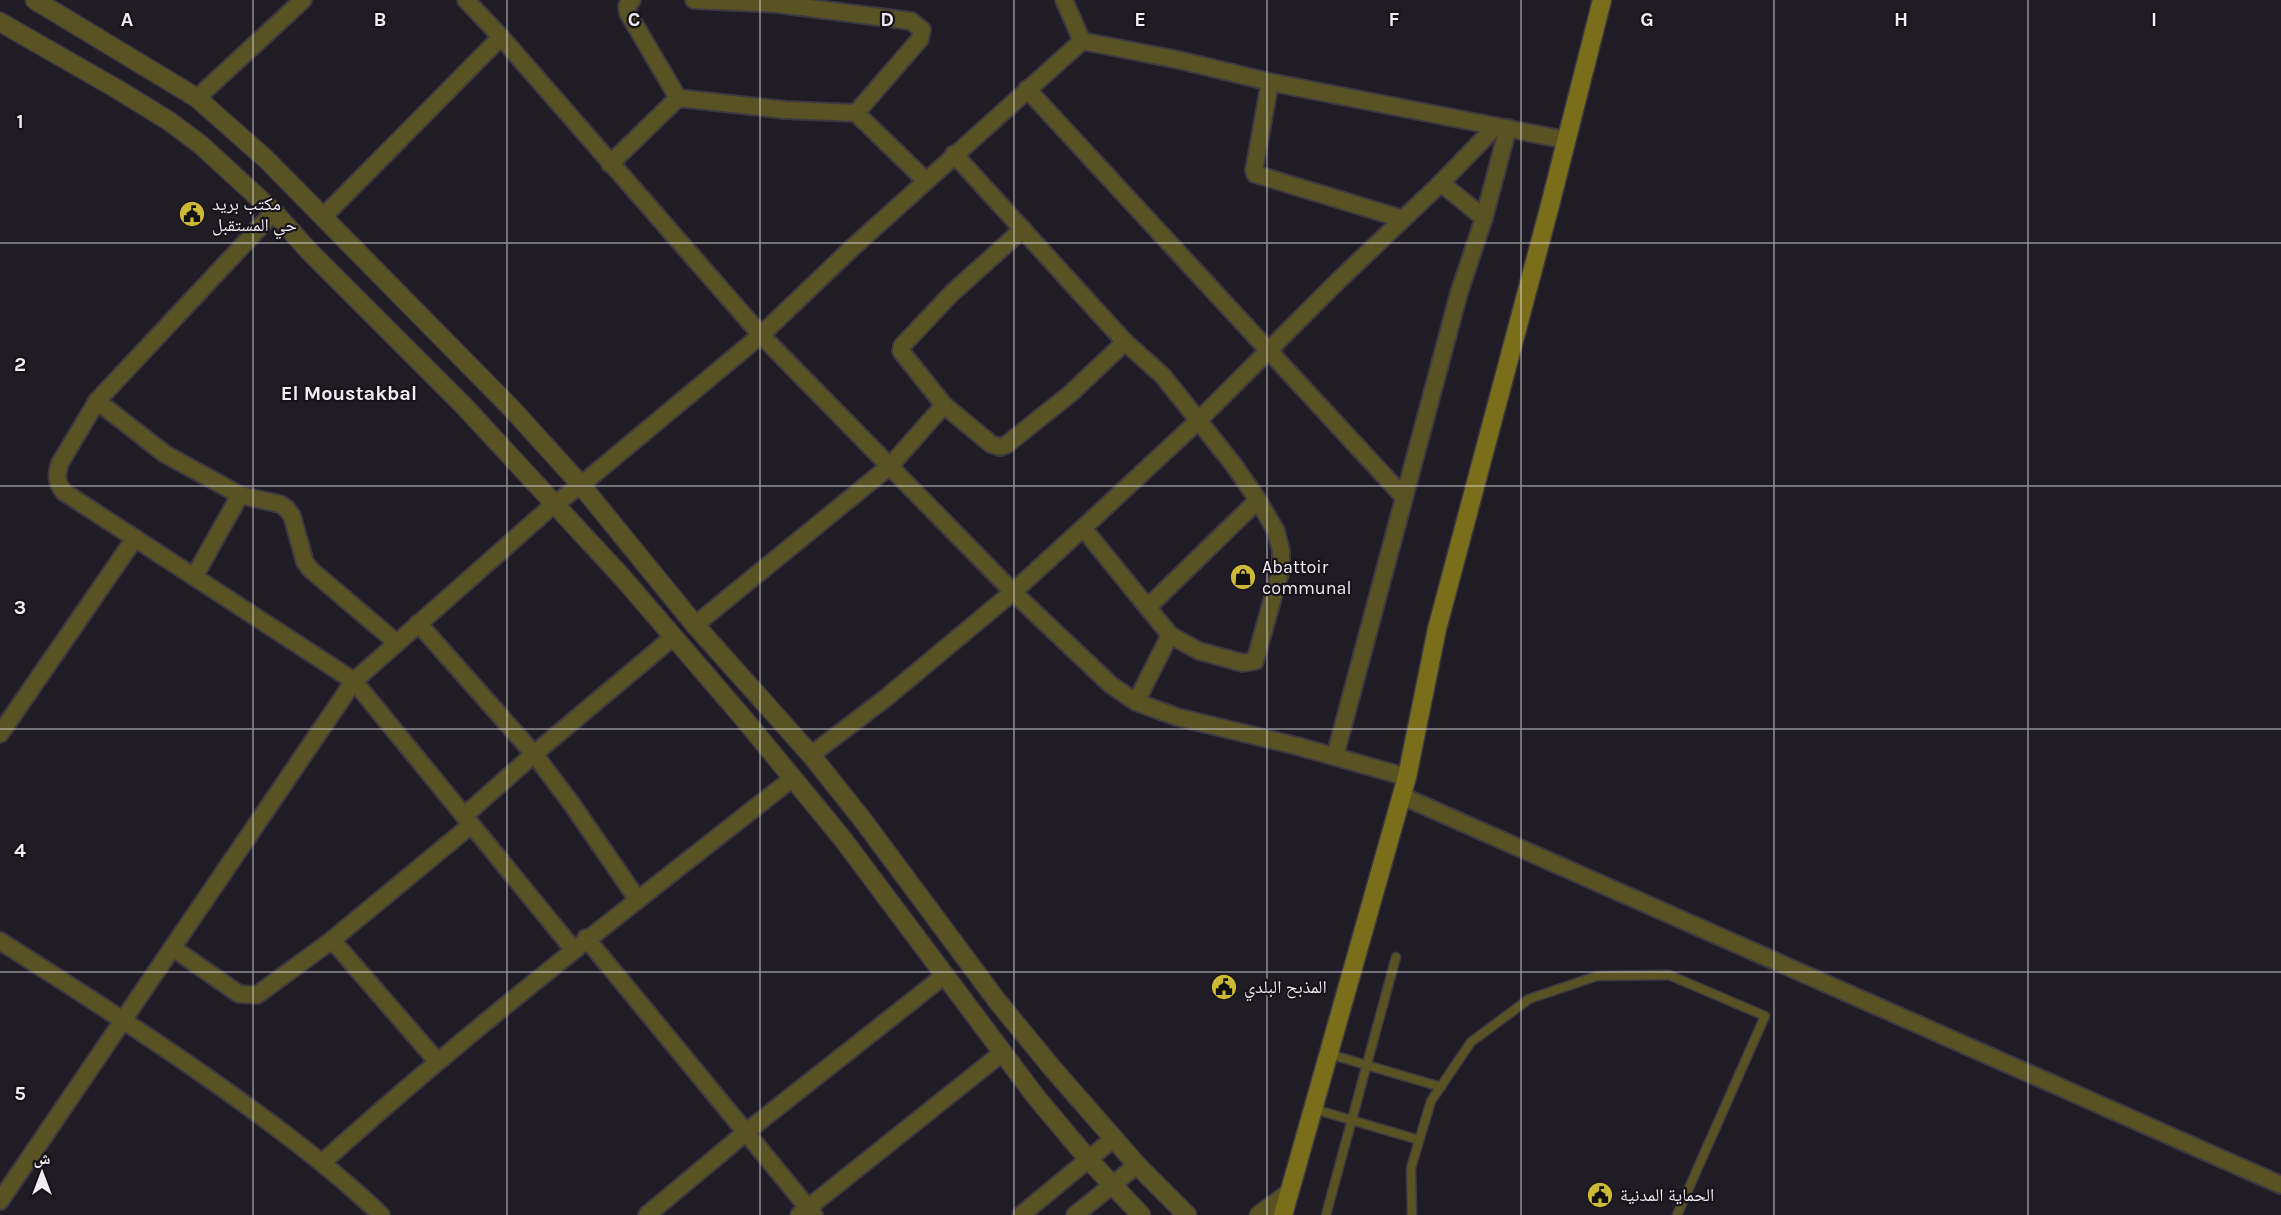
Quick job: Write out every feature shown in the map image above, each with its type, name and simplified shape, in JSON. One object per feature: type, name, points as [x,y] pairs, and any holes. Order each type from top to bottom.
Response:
[{"type":"main road","points":[[1283,1215],[1407,777],[1437,629],[1602,0]]},
{"type":"main road","points":[[1296,1215],[1301,1154]]},
{"type":"street","points":[[35,0],[197,98],[266,159],[513,410],[581,485],[695,625],[811,755],[862,819],[998,1002],[1113,1139],[1187,1215]]},
{"type":"street","points":[[197,98],[303,0]]},
{"type":"street","points":[[632,0],[627,6],[628,13],[678,98]]},
{"type":"street","points":[[694,0],[778,2],[911,21],[922,30],[920,39],[856,113]]},
{"type":"street","points":[[1064,0],[1082,41]]},
{"type":"street","points":[[471,2],[610,164],[762,335],[1013,592],[1110,684],[1136,702],[1177,717],[1335,756],[1407,777]]},
{"type":"street","points":[[0,22],[117,89],[169,121],[201,145],[274,212],[309,251],[464,406],[622,578],[793,778],[842,838],[1002,1053],[1088,1159],[1141,1215]]},
{"type":"street","points":[[323,217],[501,37]]},
{"type":"street","points":[[1082,41],[1179,60],[1270,82],[1566,140]]},
{"type":"street","points":[[0,1201],[354,681],[553,505],[581,485],[762,335],[925,180],[1082,41]]},
{"type":"street","points":[[1270,82],[1255,174],[1403,219]]},
{"type":"street","points":[[1027,89],[1403,496]]},
{"type":"street","points":[[678,98],[786,110],[856,113],[925,180]]},
{"type":"street","points":[[610,164],[678,98]]},
{"type":"street","points":[[811,755],[887,697],[1013,592],[1198,421],[1403,219],[1502,127]]},
{"type":"street","points":[[1335,756],[1459,293],[1484,218],[1502,127]]},
{"type":"street","points":[[954,154],[1125,342],[1162,376],[1258,500],[1276,531],[1281,551],[1281,569],[1255,661],[1247,664],[1199,651],[1170,635],[1083,528]]},
{"type":"street","points":[[1442,183],[1484,218]]},
{"type":"street","points":[[274,212],[97,401],[60,464],[56,474],[59,485],[64,492],[354,681],[573,950]]},
{"type":"street","points":[[1023,229],[952,293],[902,346],[904,355],[944,405],[991,444],[1000,447],[1006,445],[1070,394],[1125,342]]},
{"type":"street","points":[[97,401],[165,454],[240,495],[280,504],[287,508],[292,516],[305,562],[311,570],[397,643]]},
{"type":"street","points":[[695,625],[891,465],[944,405]]},
{"type":"street","points":[[194,577],[240,495]]},
{"type":"street","points":[[1148,607],[1258,500]]},
{"type":"street","points":[[0,734],[135,538]]},
{"type":"street","points":[[418,623],[534,754],[638,900]]},
{"type":"street","points":[[1136,702],[1170,635]]},
{"type":"street","points":[[173,948],[238,994],[250,996],[257,994],[332,940],[468,820],[534,754],[672,638]]},
{"type":"street","points":[[322,1162],[436,1061],[514,1000],[586,938],[793,778]]},
{"type":"street","points":[[1402,796],[2281,1185]]},
{"type":"street","points":[[586,938],[807,1212],[1002,1053]]},
{"type":"street","points":[[332,940],[436,1061]]},
{"type":"street","points":[[0,941],[219,1084],[322,1162],[381,1215]]},
{"type":"street","points":[[647,1215],[745,1133],[945,975]]},
{"type":"street","points":[[1020,1215],[1113,1139]]},
{"type":"street","points":[[1075,1215],[1137,1165]]},
{"type":"street","points":[[1259,1215],[1288,1194]]},
{"type":"lane","points":[[1326,1215],[1396,957]]},
{"type":"lane","points":[[1412,1215],[1411,1168],[1431,1101],[1471,1042],[1529,999],[1597,976],[1669,975],[1765,1016],[1677,1215]]},
{"type":"lane","points":[[1329,1054],[1441,1087]]},
{"type":"lane","points":[[1314,1109],[1419,1140]]},
{"type":"place","name":"مكتب بريد حي المستقبل","points":[[192,214]]},
{"type":"place","name":"Abattoir communal","points":[[1243,577]]},
{"type":"place","name":"المذبح البلدي","points":[[1224,987]]},
{"type":"place","name":"الحماية المدنية","points":[[1600,1195]]},
{"type":"district","name":"El Moustakbal","points":[[349,393]]}]
